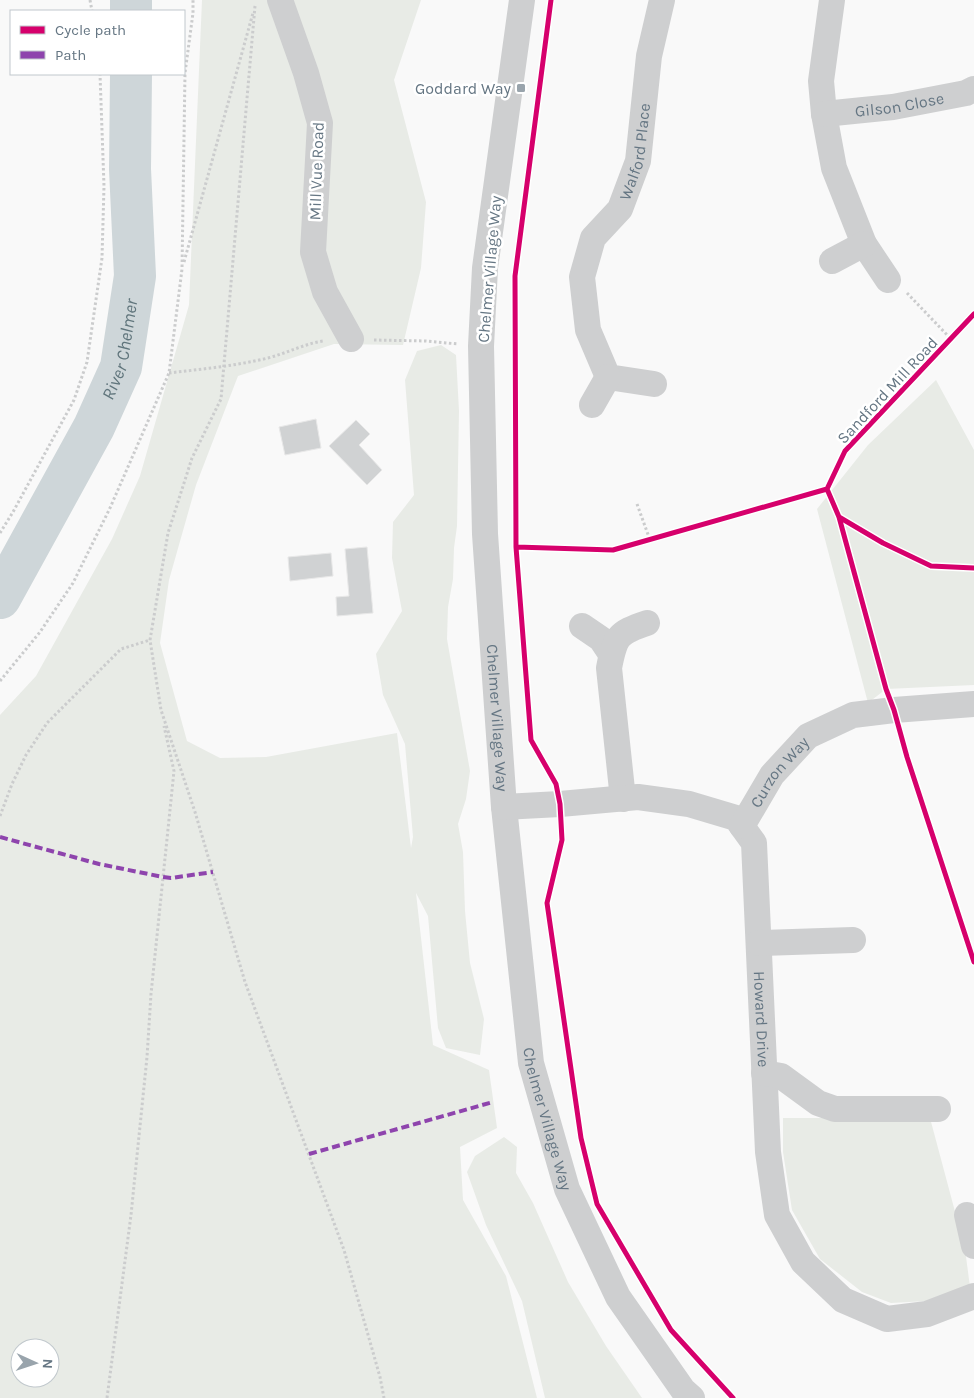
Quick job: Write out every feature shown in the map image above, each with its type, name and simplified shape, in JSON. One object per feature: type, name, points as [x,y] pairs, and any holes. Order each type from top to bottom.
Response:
[{"type":"street","name":"Mill Vue Road","points":[[280,0],[306,73],[320,122],[313,252],[325,292],[351,340]]},
{"type":"street","name":"Chelmer Village Way","points":[[522,0],[485,268],[481,346],[485,534],[504,807],[531,1063],[567,1189],[618,1297],[683,1390],[692,1398]]},
{"type":"street","name":"Walford Place","points":[[608,377],[588,330],[582,277],[593,238],[620,209],[638,161],[649,56],[662,0]]},
{"type":"street","points":[[832,0],[822,81],[824,114],[834,168],[864,244],[888,280]]},
{"type":"street","name":"Gilson Close","points":[[824,114],[893,107],[966,93],[974,89]]},
{"type":"street","points":[[832,261],[864,244]]},
{"type":"street","points":[[592,405],[608,377],[654,384]]},
{"type":"street","points":[[624,798],[609,668],[619,637],[626,630],[647,623]]},
{"type":"street","points":[[582,626],[601,639],[612,654]]},
{"type":"street","name":"Curzon Way","points":[[742,826],[772,775],[808,736],[853,715],[974,704]]},
{"type":"street","name":"Howard Drive","points":[[504,807],[638,797],[689,804],[736,818],[754,843],[768,1152],[777,1215],[804,1262],[843,1300],[888,1319],[927,1314],[974,1296]]},
{"type":"street","points":[[759,943],[853,940]]},
{"type":"street","points":[[764,1073],[781,1076],[818,1103],[835,1110],[938,1110]]},
{"type":"street","points":[[967,1215],[974,1246]]},
{"type":"path","points":[[185,72],[193,0]]},
{"type":"path","points":[[107,1398],[131,1215],[174,771],[161,710],[150,640],[168,533],[192,458],[221,398],[255,0]]},
{"type":"path","points":[[182,269],[255,5]]},
{"type":"path","points":[[0,533],[74,400],[87,362],[102,258],[104,186],[100,75]]},
{"type":"path","points":[[0,682],[40,632],[73,583],[110,508],[169,372],[182,269],[185,75]]},
{"type":"path","points":[[888,280],[910,295],[951,339]]},
{"type":"path","points":[[169,372],[237,365],[279,355],[311,343],[337,339],[426,341],[481,346]]},
{"type":"path","points":[[637,504],[650,540]]},
{"type":"path","points":[[641,542],[660,537]]},
{"type":"path","points":[[0,816],[12,784],[26,755],[47,723],[121,649],[150,640]]},
{"type":"path","points":[[161,710],[195,812],[245,982],[344,1250],[380,1377],[384,1398]]},
{"type":"shaded area","points":[[202,0],[421,0],[394,80],[426,202],[421,268],[403,345],[334,344],[238,376],[196,485],[169,580],[160,643],[187,741],[220,758],[266,757],[397,733],[411,848],[413,837],[405,744],[383,695],[376,654],[402,611],[392,558],[393,522],[414,495],[405,380],[417,351],[441,345],[456,355],[459,411],[457,526],[453,579],[448,607],[447,639],[470,771],[466,799],[458,824],[463,852],[465,911],[470,963],[484,1019],[480,1055],[446,1048],[438,1028],[428,916],[416,893],[433,1045],[489,1070],[497,1128],[460,1147],[463,1200],[506,1276],[537,1398],[0,1398],[0,715],[36,676],[112,539],[140,476],[189,305]]},
{"type":"shaded area","points":[[936,380],[974,450],[974,685],[886,689],[868,703],[817,509],[868,445]]},
{"type":"shaded area","points":[[783,1118],[930,1118],[965,1249],[970,1287],[927,1301],[891,1303],[862,1292],[820,1259],[792,1210],[783,1152]]},
{"type":"shaded area","points":[[504,1137],[517,1147],[516,1173],[533,1203],[568,1282],[606,1346],[642,1398],[545,1398],[522,1301],[486,1225],[467,1172],[475,1156]]},
{"type":"building","points":[[316,419],[321,448],[285,455],[279,427]]},
{"type":"building","points":[[356,420],[370,434],[359,445],[382,470],[367,485],[329,446]]},
{"type":"building","points":[[367,547],[373,613],[337,616],[336,597],[349,596],[345,549]]},
{"type":"building","points":[[331,553],[333,576],[290,581],[288,557]]},
{"type":"waterway","name":"River Chelmer","points":[[131,0],[131,10]]},
{"type":"waterway","name":"River Chelmer","points":[[0,598],[94,427],[121,367],[135,276],[130,169],[131,75]]},
{"type":"marked path","points":[[0,837],[99,864],[163,877],[171,878],[213,872]]},
{"type":"marked path","points":[[309,1154],[493,1102]]},
{"type":"cycle path","points":[[551,0],[515,276],[516,547],[531,740],[556,784],[560,804],[562,840],[547,903],[581,1138],[597,1204],[671,1330],[733,1398]]},
{"type":"cycle path","name":"Sandford Mill Road","points":[[827,489],[845,451],[974,314]]},
{"type":"cycle path","points":[[827,489],[839,517],[886,689],[974,962]]},
{"type":"cycle path","points":[[516,547],[613,550],[827,489]]},
{"type":"cycle path","points":[[839,517],[883,543],[931,566],[974,568]]},
{"type":"place","name":"Goddard Way","points":[[521,88]]}]
